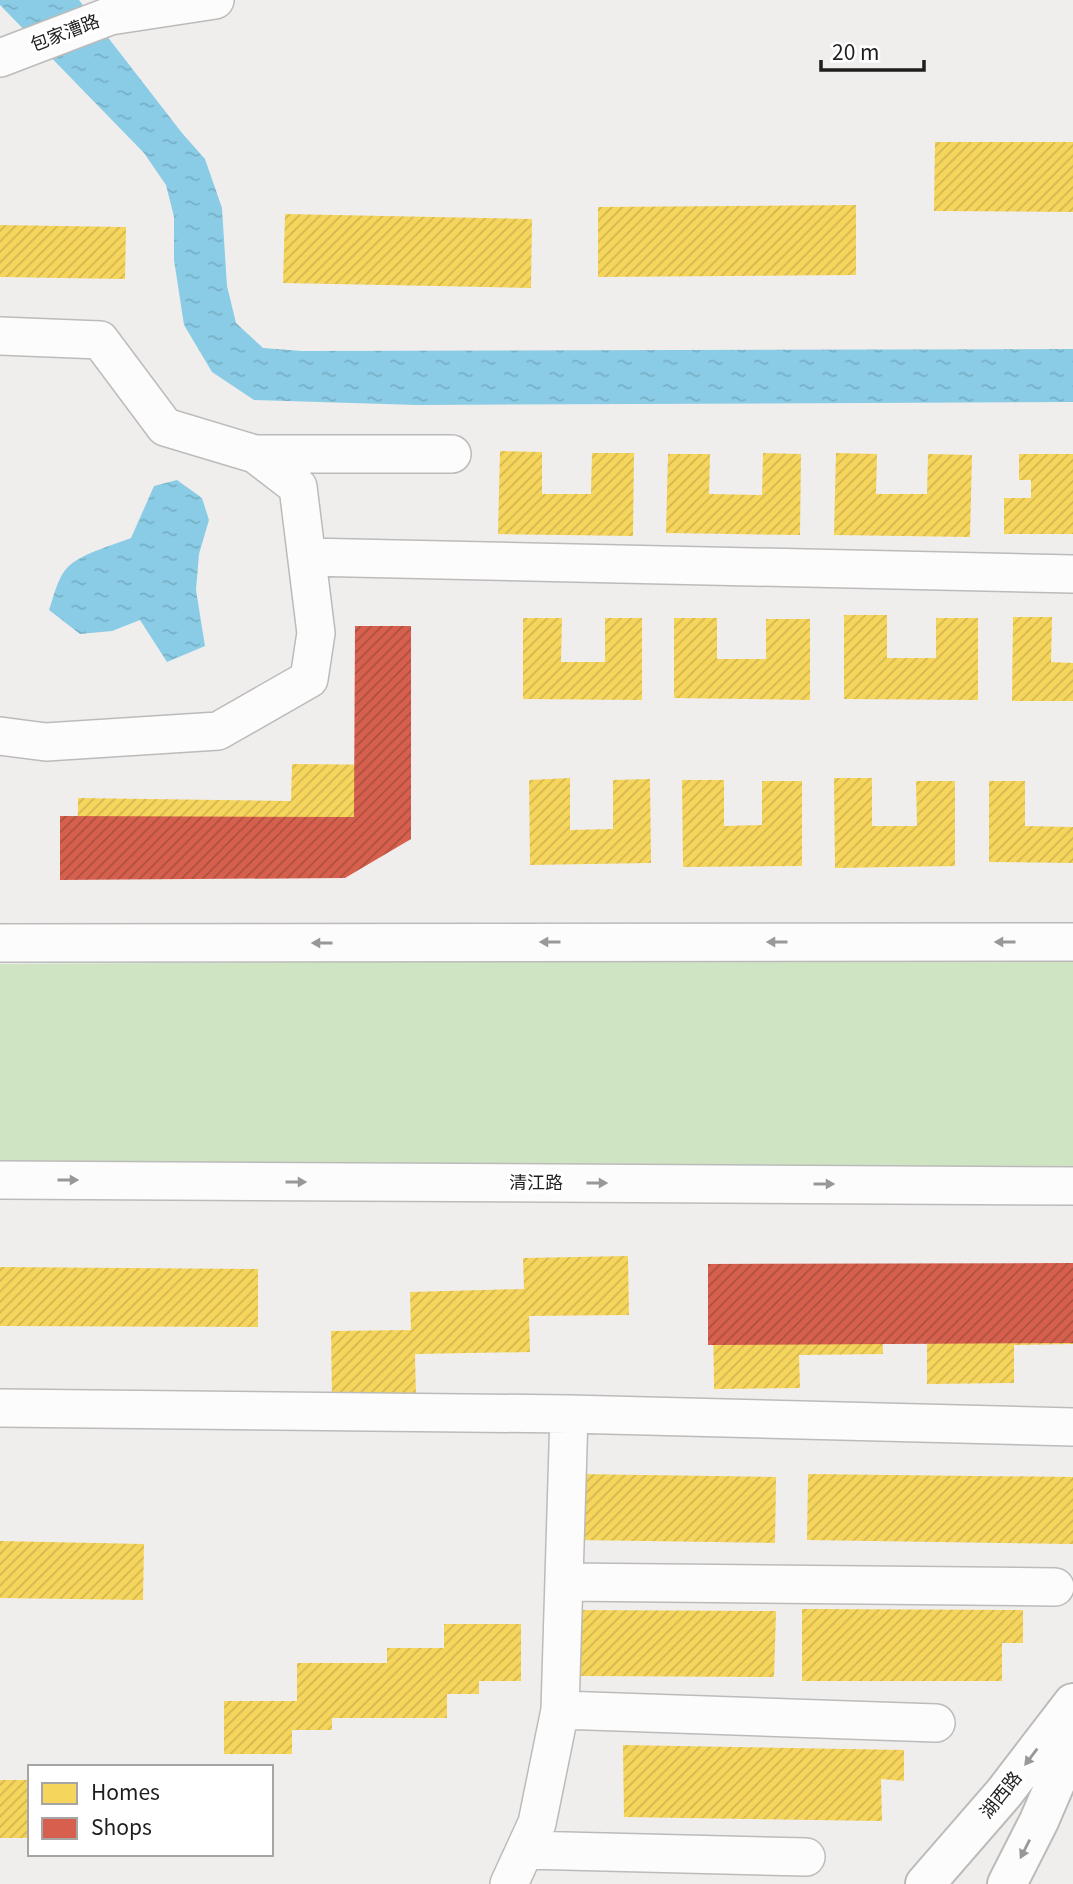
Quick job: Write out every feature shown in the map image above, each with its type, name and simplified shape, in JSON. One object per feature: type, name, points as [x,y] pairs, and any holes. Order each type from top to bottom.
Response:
[{"type":"main road","name":"湖西路","points":[[925,1884],[1004,1793],[1073,1703]]},
{"type":"main road","points":[[1007,1884],[1040,1821],[1073,1742]]},
{"type":"street","name":"包家漕路","points":[[0,58],[110,16],[215,0]]},
{"type":"street","points":[[0,336],[100,340],[165,427],[255,454],[452,454]]},
{"type":"street","points":[[0,736],[46,742],[218,731],[309,680],[316,633],[298,487],[255,454]]},
{"type":"street","points":[[307,557],[1073,574]]},
{"type":"street","points":[[0,943],[1073,942]]},
{"type":"street","name":"清江路","points":[[0,1180],[1073,1186]]},
{"type":"street","points":[[0,1408],[569,1414],[1073,1427]]},
{"type":"street","points":[[509,1884],[537,1824],[560,1710],[569,1414]]},
{"type":"street","points":[[564,1582],[1055,1587]]},
{"type":"street","points":[[560,1710],[936,1723]]},
{"type":"street","points":[[525,1850],[806,1857]]},
{"type":"green space","points":[[1073,958],[1073,1168],[0,1167],[0,964]]},
{"type":"water","points":[[0,0],[79,0],[205,159],[222,208],[227,286],[236,323],[263,348],[302,351],[1073,349],[1073,402],[417,405],[254,400],[212,372],[184,325],[174,260],[174,217],[166,185],[144,153],[0,5]]},
{"type":"water","points":[[177,480],[202,498],[209,520],[199,554],[196,590],[205,646],[167,662],[140,620],[112,631],[80,634],[49,610],[59,580],[66,569],[91,553],[131,538],[154,486]]},
{"type":"building: Homes","points":[[935,142],[1073,142],[1073,212],[934,211]]},
{"type":"building: Homes","points":[[856,205],[856,275],[598,277],[598,207]]},
{"type":"building: Homes","points":[[285,214],[532,219],[531,288],[283,283]]},
{"type":"building: Homes","points":[[0,225],[126,227],[125,279],[0,277]]},
{"type":"building: Homes","points":[[500,451],[542,452],[542,494],[591,494],[592,453],[634,453],[633,536],[498,534]]},
{"type":"building: Homes","points":[[763,453],[801,454],[800,535],[666,533],[668,454],[710,454],[709,494],[762,495]]},
{"type":"building: Homes","points":[[836,453],[877,454],[876,494],[927,494],[928,454],[972,455],[970,537],[834,535]]},
{"type":"building: Homes","points":[[1019,454],[1073,454],[1073,534],[1004,534],[1004,498],[1031,498],[1031,480],[1019,480]]},
{"type":"building: Homes","points":[[844,615],[887,615],[887,658],[936,658],[936,618],[978,618],[978,700],[844,699]]},
{"type":"building: Homes","points":[[1013,617],[1052,617],[1051,662],[1073,663],[1073,701],[1012,701]]},
{"type":"building: Homes","points":[[523,618],[562,618],[561,662],[605,662],[605,618],[642,618],[642,700],[523,699]]},
{"type":"building: Homes","points":[[674,618],[717,618],[717,659],[766,659],[766,619],[810,619],[810,700],[674,698]]},
{"type":"building: Homes","points":[[292,764],[404,765],[403,834],[292,833],[292,872],[77,870],[78,798],[291,801]]},
{"type":"building: Homes","points":[[570,778],[570,830],[613,829],[613,780],[650,779],[651,863],[530,865],[529,780]]},
{"type":"building: Homes","points":[[834,778],[872,778],[872,826],[917,826],[916,781],[955,781],[955,866],[835,868]]},
{"type":"building: Homes","points":[[682,780],[724,780],[724,826],[762,825],[762,781],[802,781],[802,866],[683,867]]},
{"type":"building: Homes","points":[[989,781],[1025,781],[1025,826],[1073,827],[1073,863],[989,862]]},
{"type":"building: Homes","points":[[628,1256],[629,1315],[529,1316],[530,1352],[415,1354],[416,1399],[332,1400],[331,1331],[411,1330],[410,1292],[524,1289],[523,1258]]},
{"type":"building: Homes","points":[[0,1267],[258,1269],[258,1327],[0,1326]]},
{"type":"building: Homes","points":[[1073,1274],[1073,1344],[1014,1345],[1014,1383],[927,1384],[927,1311],[1009,1311],[1008,1275]]},
{"type":"building: Homes","points":[[882,1276],[883,1354],[799,1355],[800,1388],[714,1389],[713,1308],[789,1307],[789,1277]]},
{"type":"building: Homes","points":[[579,1474],[776,1477],[775,1543],[578,1540]]},
{"type":"building: Homes","points":[[808,1474],[1073,1477],[1073,1544],[807,1540]]},
{"type":"building: Homes","points":[[0,1541],[144,1544],[143,1600],[0,1598]]},
{"type":"building: Homes","points":[[802,1609],[1023,1610],[1023,1643],[1002,1643],[1002,1681],[802,1681]]},
{"type":"building: Homes","points":[[580,1610],[776,1611],[774,1677],[581,1676]]},
{"type":"building: Homes","points":[[444,1624],[521,1624],[521,1681],[479,1681],[479,1694],[447,1694],[447,1718],[332,1718],[332,1730],[292,1730],[292,1754],[224,1754],[224,1701],[297,1701],[297,1663],[387,1663],[387,1648],[444,1648]]},
{"type":"building: Homes","points":[[623,1745],[904,1750],[904,1781],[881,1779],[882,1821],[624,1817]]},
{"type":"building: Homes","points":[[0,1780],[28,1780],[28,1838],[0,1838]]},
{"type":"building: Shops","points":[[355,626],[411,626],[411,839],[345,878],[60,880],[60,816],[354,817]]},
{"type":"building: Shops","points":[[1073,1263],[1073,1343],[708,1345],[708,1264]]}]
